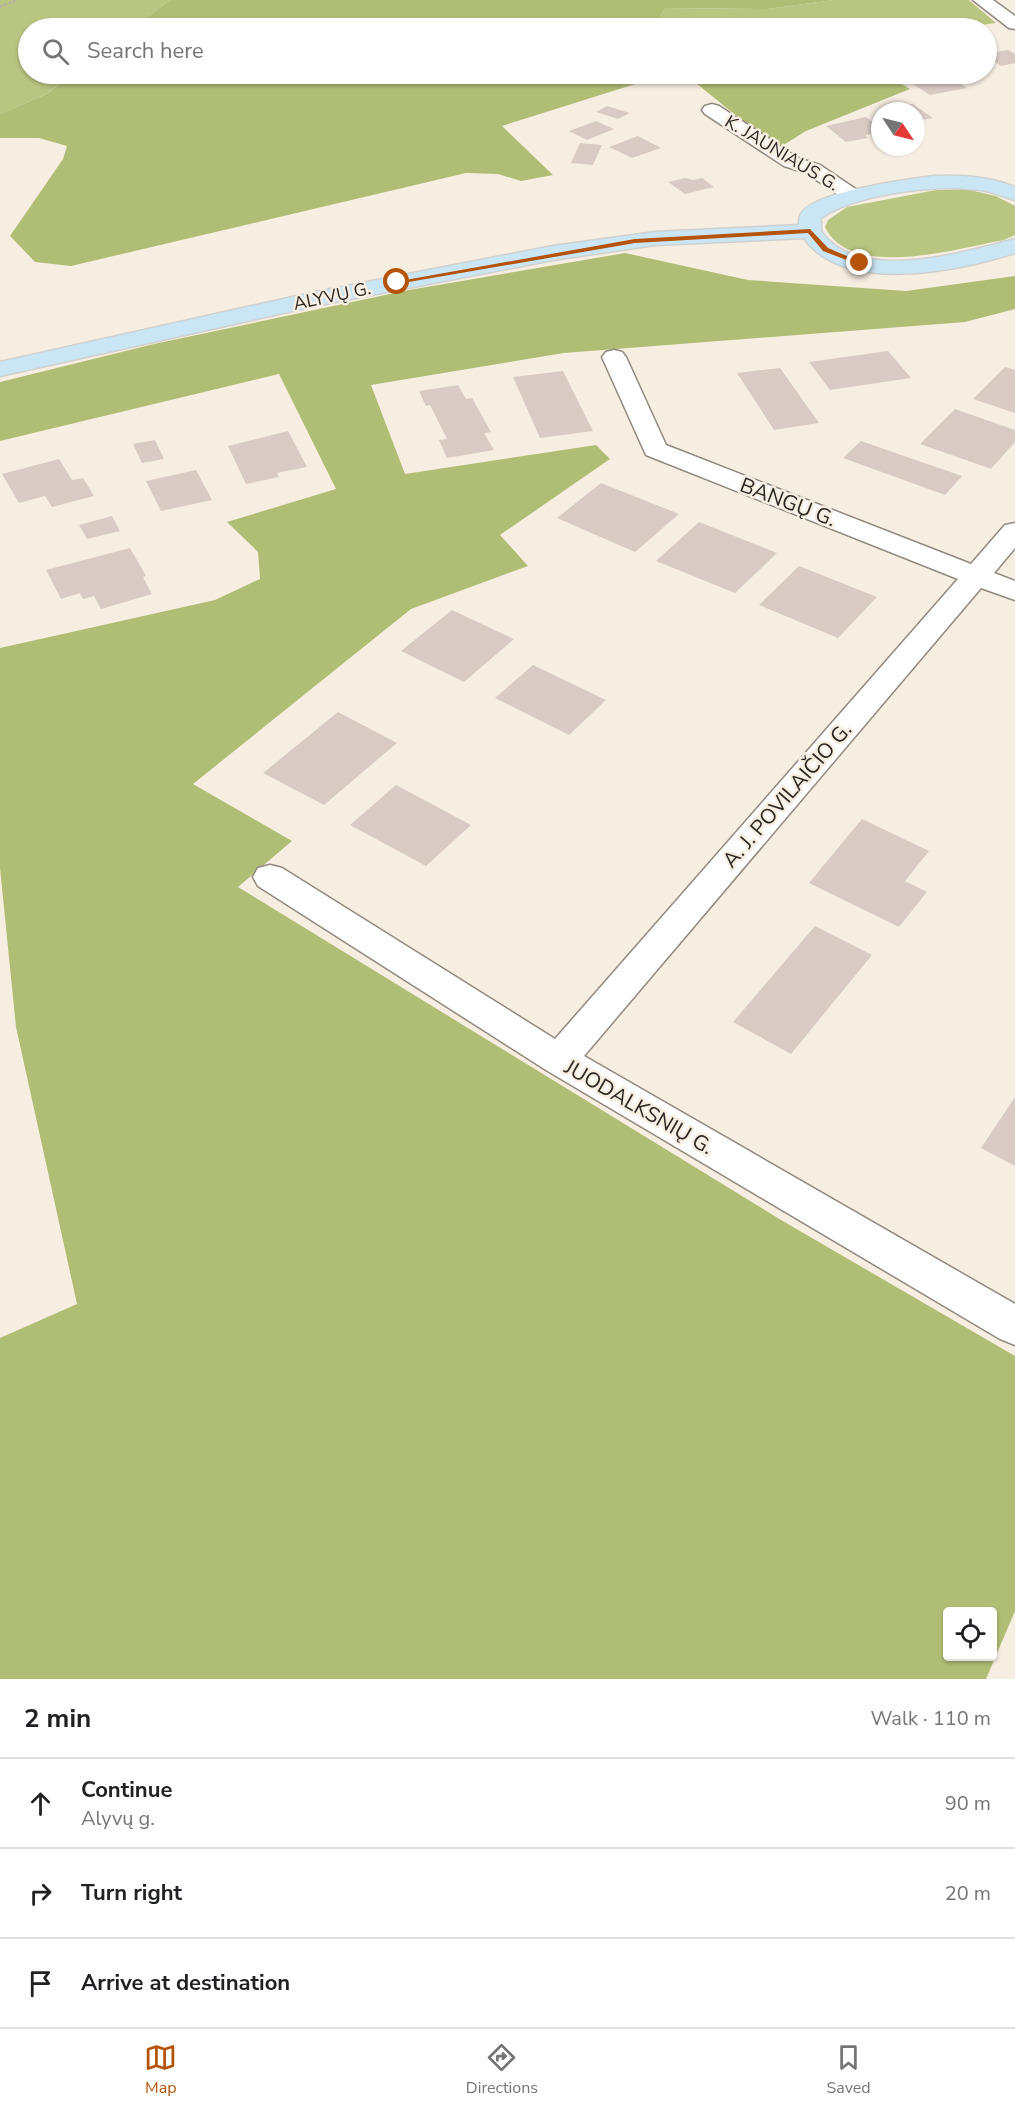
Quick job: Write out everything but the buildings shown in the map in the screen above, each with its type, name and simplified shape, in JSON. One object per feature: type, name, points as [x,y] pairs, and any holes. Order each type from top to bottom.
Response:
[{"type":"main road","points":[[1015,194],[986,184],[953,180],[927,182],[853,196],[823,206],[810,216],[810,231],[825,250],[878,267],[926,266],[1015,246]]},
{"type":"main road","name":"ALYVŲ G.","points":[[0,369],[397,282],[586,248],[665,238],[810,231]]},
{"type":"street","points":[[982,0],[1015,24]]},
{"type":"street","name":"K. JAUNIAUS G.","points":[[712,110],[791,162],[813,169],[853,196]]},
{"type":"street","name":"BANGŲ G.","points":[[614,357],[655,450],[1015,591]]},
{"type":"street","name":"A. J. POVILAIČIO G.","points":[[559,1060],[1015,531]]},
{"type":"street","name":"JUODALKSNIŲ G.","points":[[270,877],[559,1060],[1015,1326]]},
{"type":"path","points":[[0,7],[17,0]]},
{"type":"green space","points":[[0,0],[170,0],[146,18],[18,18],[18,84],[60,84],[47,94],[0,114]]},
{"type":"green space","points":[[170,0],[834,0],[767,9],[666,8],[660,18],[146,18]]},
{"type":"green space","points":[[834,0],[969,0],[990,18],[660,18],[666,8],[767,9]]},
{"type":"green space","points":[[60,84],[635,84],[502,126],[553,175],[521,181],[498,174],[466,173],[71,266],[35,262],[10,236],[63,159],[67,146],[39,138],[0,138],[0,114],[47,94]]},
{"type":"green space","points":[[697,84],[902,84],[910,89],[878,102],[871,102],[871,105],[806,131],[777,149]]},
{"type":"green space","points":[[965,189],[996,196],[1015,206],[1015,235],[1004,240],[934,254],[881,257],[858,253],[838,243],[825,227],[828,220],[847,207],[936,190]]},
{"type":"green space","points":[[625,253],[748,280],[906,291],[1015,276],[1015,309],[965,322],[564,353],[371,385],[405,474],[596,445],[610,459],[500,535],[528,566],[411,609],[193,784],[292,841],[238,887],[781,1220],[1015,1356],[1015,1611],[997,1653],[997,1607],[943,1607],[943,1661],[994,1661],[986,1679],[0,1679],[0,1338],[77,1304],[16,1027],[0,868],[0,648],[215,600],[260,579],[258,552],[227,522],[336,489],[279,374],[0,441],[0,382],[154,344],[409,290]]},
{"type":"route","points":[[397,282],[635,241],[810,231],[825,250],[860,263]]}]
